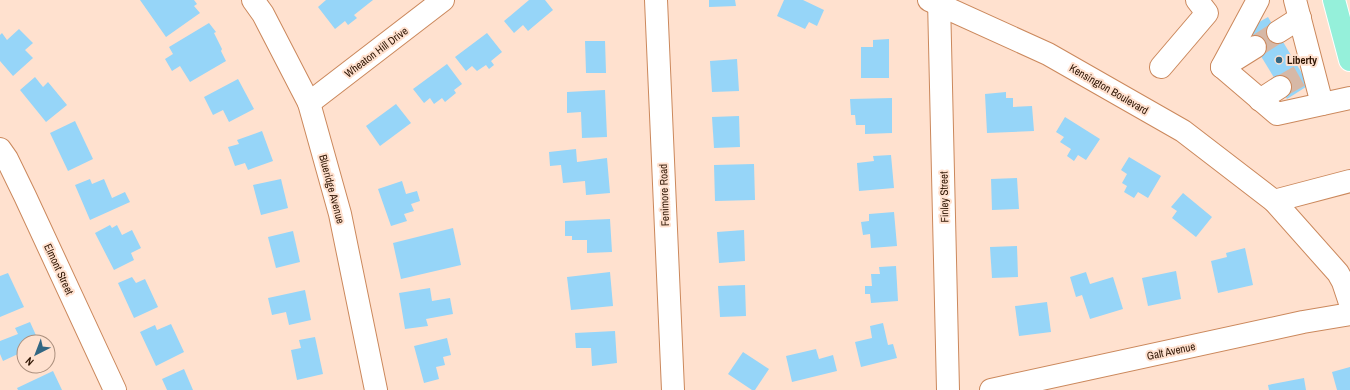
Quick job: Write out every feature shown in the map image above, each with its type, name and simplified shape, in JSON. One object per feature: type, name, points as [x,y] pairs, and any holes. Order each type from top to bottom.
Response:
[{"type":"main road","points":[[1334,0],[1350,60]]},
{"type":"street","name":"Blueridge Avenue","points":[[253,0],[263,14],[309,103],[340,214],[376,390]]},
{"type":"street","name":"Wheaton Hill Drive","points":[[309,103],[443,0]]},
{"type":"street","name":"Fenimore Road","points":[[656,0],[672,390]]},
{"type":"street","points":[[1161,67],[1207,13],[1197,0]]},
{"type":"street","points":[[1222,67],[1258,0]]},
{"type":"street","name":"Kensington Boulevard","points":[[936,1],[1048,54],[1183,131],[1274,202],[1338,273],[1343,282],[1350,303]]},
{"type":"street","name":"Finley Street","points":[[936,1],[941,54],[948,390]]},
{"type":"street","points":[[1278,32],[1297,9]]},
{"type":"street","points":[[1297,9],[1308,71],[1322,104]]},
{"type":"street","points":[[1222,67],[1255,46]]},
{"type":"street","points":[[1222,67],[1277,114],[1350,98]]},
{"type":"street","points":[[1260,100],[1280,88]]},
{"type":"street","name":"Elmont Street","points":[[0,149],[7,159],[25,196],[116,390]]},
{"type":"street","points":[[1274,202],[1350,181]]},
{"type":"street","name":"Galt Avenue","points":[[991,390],[1304,322],[1350,314]]},
{"type":"building","points":[[140,0],[194,0],[197,4],[194,6],[200,13],[166,37]]},
{"type":"building","points":[[326,0],[373,0],[354,15],[357,18],[348,25],[345,21],[335,29],[318,7]]},
{"type":"building","points":[[529,0],[545,0],[553,10],[528,31],[523,25],[514,33],[504,21]]},
{"type":"building","points":[[709,0],[735,0],[736,6],[709,7]]},
{"type":"building","points":[[784,0],[803,0],[824,10],[817,26],[809,22],[805,29],[777,16]]},
{"type":"building","name":"Liberty","points":[[1268,17],[1309,85],[1287,99],[1245,30]]},
{"type":"building","points":[[209,23],[216,32],[214,33],[226,61],[190,82],[180,66],[172,71],[165,59],[173,54],[169,47]]},
{"type":"building","points":[[19,29],[33,43],[25,50],[33,58],[13,76],[0,61],[0,35],[2,33],[7,40]]},
{"type":"building","points":[[487,33],[502,52],[491,61],[494,65],[489,69],[486,65],[477,71],[472,66],[466,71],[455,57]]},
{"type":"building","points":[[889,39],[889,78],[861,78],[861,47],[873,47],[873,40]]},
{"type":"building","points":[[585,41],[605,41],[606,73],[586,73]]},
{"type":"building","points":[[737,59],[739,91],[712,92],[710,61]]},
{"type":"building","points":[[447,64],[462,84],[454,90],[456,93],[445,102],[442,98],[434,104],[430,98],[424,103],[413,89]]},
{"type":"building","points":[[35,77],[43,87],[48,82],[67,105],[46,122],[20,90]]},
{"type":"building","points":[[238,79],[254,109],[229,122],[223,110],[213,115],[204,97]]},
{"type":"building","points":[[605,90],[607,137],[582,138],[581,112],[567,113],[567,92]]},
{"type":"building","points":[[1006,92],[1006,98],[1013,98],[1013,107],[1032,106],[1034,131],[987,133],[985,94]]},
{"type":"building","points":[[892,98],[892,133],[865,134],[865,125],[856,125],[855,115],[851,115],[850,99]]},
{"type":"building","points":[[396,104],[411,123],[380,146],[366,126]]},
{"type":"building","points":[[739,116],[740,147],[714,148],[712,117]]},
{"type":"building","points":[[1065,117],[1100,139],[1086,160],[1078,155],[1074,161],[1067,156],[1071,149],[1060,142],[1064,137],[1056,132]]},
{"type":"building","points":[[75,121],[93,159],[68,171],[50,133]]},
{"type":"building","points":[[262,131],[273,161],[248,170],[245,163],[235,166],[228,147],[239,144],[237,140]]},
{"type":"building","points":[[576,149],[577,162],[607,158],[610,193],[586,195],[585,181],[563,183],[561,165],[550,166],[549,152]]},
{"type":"building","points":[[891,155],[894,188],[859,191],[857,163],[874,161],[873,156]]},
{"type":"building","points":[[1129,157],[1161,176],[1148,198],[1138,192],[1134,198],[1124,192],[1127,186],[1122,183],[1127,174],[1121,170]]},
{"type":"building","points":[[754,164],[755,200],[715,201],[714,165]]},
{"type":"building","points":[[1017,178],[1019,209],[992,210],[991,179]]},
{"type":"building","points":[[90,179],[92,184],[104,179],[112,198],[125,192],[130,202],[90,220],[75,185]]},
{"type":"building","points":[[281,179],[288,208],[261,215],[253,185]]},
{"type":"building","points":[[402,181],[406,194],[417,191],[420,201],[411,204],[414,211],[404,214],[407,221],[391,226],[378,189]]},
{"type":"building","points":[[1183,193],[1212,217],[1196,237],[1172,218],[1177,211],[1171,207]]},
{"type":"building","points":[[894,212],[897,246],[871,248],[870,234],[863,235],[861,222],[869,221],[869,214]]},
{"type":"building","points":[[610,219],[612,252],[587,253],[587,240],[572,240],[572,236],[565,236],[565,221]]},
{"type":"building","points":[[110,225],[112,228],[117,225],[122,235],[132,230],[141,248],[131,253],[134,260],[114,270],[95,233]]},
{"type":"building","points":[[453,228],[461,265],[401,279],[393,243]]},
{"type":"building","points":[[744,230],[745,261],[719,263],[717,232]]},
{"type":"building","points":[[293,231],[300,262],[276,268],[268,237]]},
{"type":"building","points":[[1017,246],[1018,277],[992,278],[990,247]]},
{"type":"building","points":[[1245,248],[1253,285],[1218,293],[1211,261],[1227,257],[1226,253]]},
{"type":"building","points":[[896,266],[898,301],[871,303],[870,294],[865,294],[865,286],[872,286],[871,274],[880,274],[879,267]]},
{"type":"building","points":[[1176,271],[1181,299],[1148,306],[1142,278]]},
{"type":"building","points":[[610,272],[613,306],[571,310],[567,277]]},
{"type":"building","points":[[1086,272],[1090,284],[1113,277],[1123,309],[1090,319],[1082,295],[1076,297],[1070,277]]},
{"type":"building","points":[[8,273],[24,307],[0,317],[0,276]]},
{"type":"building","points":[[132,277],[136,283],[145,279],[158,307],[134,318],[118,283]]},
{"type":"building","points":[[745,285],[746,316],[720,317],[718,286]]},
{"type":"building","points":[[430,288],[432,301],[450,298],[453,314],[426,319],[428,326],[405,329],[399,293]]},
{"type":"building","points":[[305,290],[311,320],[289,325],[286,312],[272,315],[268,298]]},
{"type":"building","points":[[1047,302],[1051,332],[1019,336],[1015,306]]},
{"type":"building","points":[[30,322],[35,334],[18,334],[15,328]]},
{"type":"building","points":[[883,323],[888,345],[893,344],[897,358],[861,367],[855,342],[872,338],[870,326]]},
{"type":"building","points":[[171,324],[184,352],[156,366],[140,332],[155,325],[157,330]]},
{"type":"building","points":[[615,331],[617,363],[592,366],[591,348],[576,348],[575,333]]},
{"type":"building","points":[[16,335],[16,355],[3,361],[0,354],[0,341]]},
{"type":"building","points":[[315,337],[323,374],[297,380],[291,350],[301,348],[299,340]]},
{"type":"building","points":[[447,338],[451,355],[443,357],[445,365],[436,367],[439,379],[424,383],[414,346]]},
{"type":"building","points":[[816,349],[819,359],[833,355],[837,371],[792,382],[786,356]]},
{"type":"building","points":[[743,352],[769,369],[755,390],[752,390],[728,374]]},
{"type":"building","points":[[1350,367],[1350,390],[1337,390],[1332,372]]},
{"type":"building","points":[[184,369],[193,390],[167,390],[162,379]]},
{"type":"building","points":[[47,374],[54,374],[62,390],[18,390],[17,388]]},
{"type":"building","points":[[1304,378],[1306,390],[1269,390],[1268,385]]},
{"type":"tunnel","points":[[1255,47],[1278,32]]},
{"type":"tunnel","points":[[1280,87],[1303,74]]},
{"type":"place","name":"Liberty","points":[[1279,60]]}]
